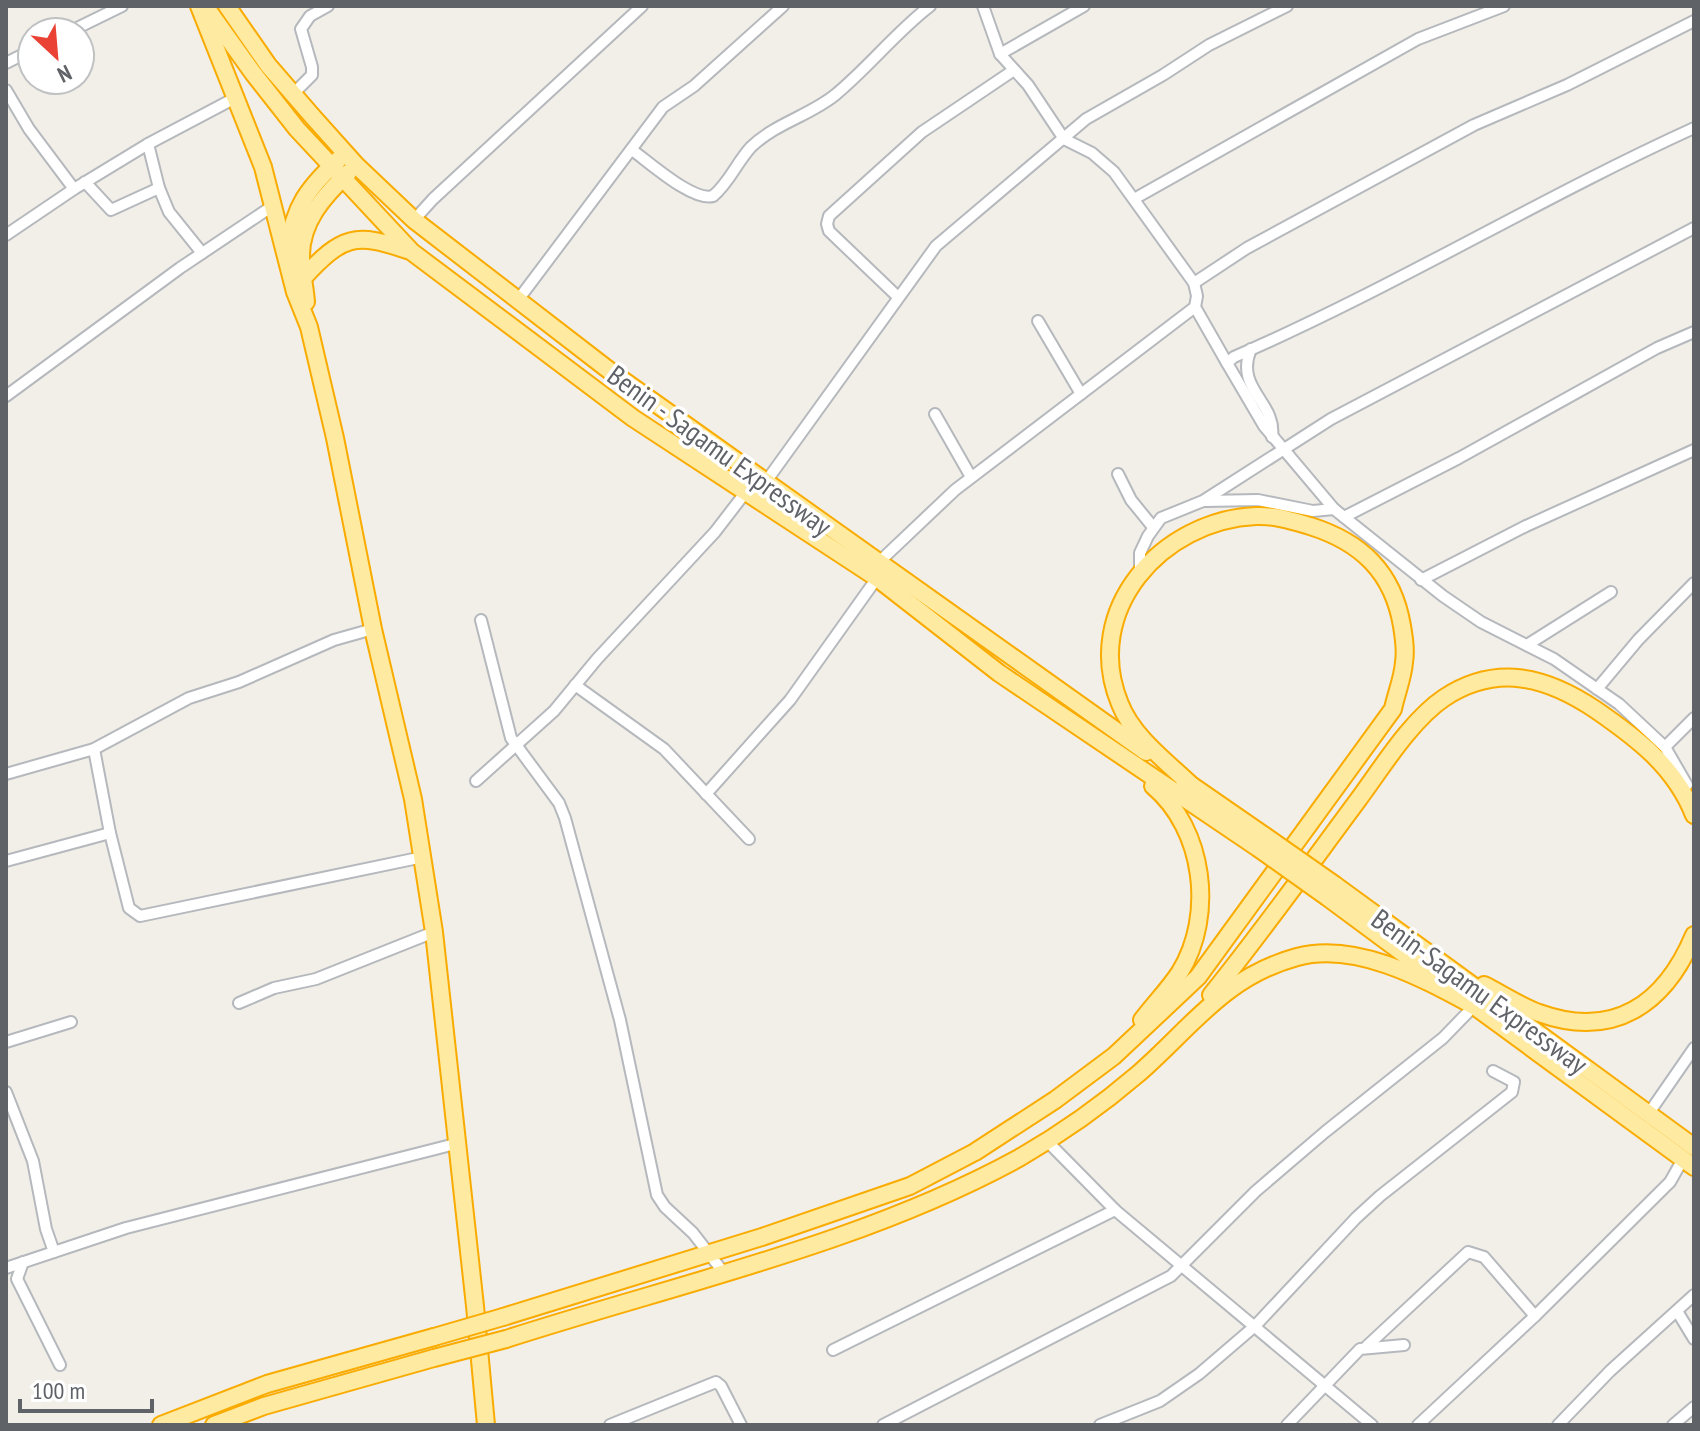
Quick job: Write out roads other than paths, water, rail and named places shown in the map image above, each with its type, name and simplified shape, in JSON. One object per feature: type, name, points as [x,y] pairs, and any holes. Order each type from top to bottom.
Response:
[{"type":"highway","points":[[199,6],[263,167],[295,292],[309,327]]},
{"type":"highway","points":[[205,6],[253,73],[336,172],[412,252],[596,392],[745,493],[878,570],[980,659],[1098,740],[1261,842],[1331,891],[1474,1006],[1690,1158]]},
{"type":"highway","name":"Benin - Sagamu Expressway","points":[[227,6],[268,65],[293,94],[351,159],[414,220],[610,371],[765,483],[878,570],[1191,785],[1261,842]]},
{"type":"highway","points":[[288,258],[291,232],[302,199],[351,159]]},
{"type":"highway","points":[[336,172],[305,229],[300,257],[309,327],[335,438],[373,629],[413,799],[423,857],[434,932],[486,1425]]},
{"type":"highway","points":[[304,277],[334,250],[354,240],[368,238],[412,252]]},
{"type":"highway","points":[[161,1425],[267,1384],[709,1254],[910,1186],[975,1152],[1055,1100],[1114,1056],[1198,977],[1393,709],[1404,663],[1398,602],[1376,564],[1347,540],[1290,520],[1257,516],[1205,527],[1179,540],[1140,574],[1120,603],[1111,627],[1108,651],[1109,671],[1120,706],[1138,733],[1191,785]]},
{"type":"highway","points":[[1180,1034],[1256,939],[1407,733],[1443,698],[1479,682],[1524,678],[1545,682],[1580,699],[1637,738],[1670,771],[1684,791],[1694,815]]},
{"type":"highway","points":[[1098,740],[1161,792],[1181,821],[1197,862],[1200,898],[1194,939],[1181,971],[1114,1056]]},
{"type":"highway","name":"Benin-Sagamu Expressway","points":[[1331,891],[1430,956],[1649,1113],[1690,1158]]},
{"type":"highway","points":[[1430,956],[1539,1013],[1595,1023],[1626,1014],[1661,991],[1672,978],[1694,935]]},
{"type":"highway","points":[[214,1425],[264,1406],[506,1339],[768,1260],[952,1193],[1047,1141],[1137,1075],[1218,998],[1248,975],[1300,956],[1363,958],[1412,973],[1474,1006]]},
{"type":"street","points":[[96,19],[122,6]]},
{"type":"street","points":[[293,94],[312,75],[301,29],[310,16],[328,6]]},
{"type":"street","points":[[414,220],[642,6]]},
{"type":"street","points":[[518,300],[663,107],[694,86],[783,6]]},
{"type":"street","points":[[632,150],[689,191],[701,197],[713,196],[751,148],[781,123],[833,96],[905,25],[930,6]]},
{"type":"street","points":[[983,6],[1000,54],[1028,85],[1064,139],[1092,153],[1114,172],[1194,283],[1197,296],[1195,307],[1272,437],[1334,509],[1421,580],[1481,622],[1554,659],[1619,704],[1665,747],[1694,797]]},
{"type":"street","points":[[1000,54],[1084,6]]},
{"type":"street","points":[[765,483],[936,246],[1086,119],[1209,45],[1287,6]]},
{"type":"street","points":[[1134,199],[1418,39],[1504,6]]},
{"type":"street","points":[[1194,283],[1247,248],[1474,125],[1567,85],[1694,21]]},
{"type":"street","points":[[898,297],[829,231],[829,216],[922,132],[1014,70]]},
{"type":"street","points":[[6,90],[29,129],[74,189]]},
{"type":"street","points":[[6,235],[148,144],[235,98]]},
{"type":"street","points":[[1227,363],[1386,285],[1549,198],[1694,128]]},
{"type":"street","points":[[148,144],[159,188],[169,212],[202,253]]},
{"type":"street","points":[[85,182],[111,210],[159,188]]},
{"type":"street","points":[[6,396],[202,253],[274,205]]},
{"type":"street","points":[[1140,574],[1140,553],[1153,527],[1171,512],[1203,501],[1331,419],[1694,228]]},
{"type":"street","points":[[706,794],[790,700],[878,570],[926,515],[971,477],[1195,307]]},
{"type":"street","points":[[1038,321],[1081,394]]},
{"type":"street","points":[[1344,517],[1459,458],[1657,348],[1694,332]]},
{"type":"street","points":[[1251,349],[1245,363],[1248,381],[1271,418],[1272,437]]},
{"type":"street","points":[[935,414],[971,477]]},
{"type":"street","points":[[1421,580],[1526,526],[1694,450]]},
{"type":"street","points":[[1118,474],[1131,500],[1153,527]]},
{"type":"street","points":[[1226,486],[1258,500],[1313,511],[1334,509]]},
{"type":"street","points":[[476,781],[554,711],[597,659],[715,532],[745,493]]},
{"type":"street","points":[[1203,501],[1258,500]]},
{"type":"street","points":[[1597,689],[1638,640],[1694,583]]},
{"type":"street","points":[[1527,645],[1611,592]]},
{"type":"street","points":[[481,620],[511,738],[559,803],[565,818],[620,1020],[657,1195],[724,1273]]},
{"type":"street","points":[[6,774],[94,749],[189,698],[239,682],[334,640],[373,629]]},
{"type":"street","points":[[575,685],[645,732],[749,839]]},
{"type":"street","points":[[1665,747],[1694,718]]},
{"type":"street","points":[[94,749],[110,833],[129,908],[140,916],[423,857]]},
{"type":"street","points":[[6,861],[110,833]]},
{"type":"street","points":[[239,1003],[274,988],[316,979],[434,932]]},
{"type":"street","points":[[883,1425],[1171,1276],[1256,1191],[1443,1038],[1474,1006]]},
{"type":"street","points":[[6,1042],[71,1022]]},
{"type":"street","points":[[1649,1113],[1694,1048]]},
{"type":"street","points":[[1100,1425],[1166,1397],[1199,1374],[1255,1326],[1356,1218],[1512,1092],[1514,1082],[1493,1071]]},
{"type":"street","points":[[6,1092],[33,1161],[46,1229],[54,1252]]},
{"type":"street","points":[[1047,1141],[1115,1210],[1372,1425]]},
{"type":"street","points":[[6,1268],[126,1228],[455,1144]]},
{"type":"street","points":[[1418,1425],[1535,1316],[1670,1182],[1690,1158]]},
{"type":"street","points":[[833,1350],[1115,1210]]},
{"type":"street","points":[[1287,1425],[1355,1354],[1468,1252],[1484,1257],[1535,1316]]},
{"type":"street","points":[[23,1262],[17,1279],[60,1365]]},
{"type":"street","points":[[1558,1425],[1610,1371],[1694,1295]]},
{"type":"street","points":[[1677,1311],[1694,1339]]},
{"type":"street","points":[[1367,1346],[1404,1345]]},
{"type":"street","points":[[610,1425],[707,1383],[716,1382],[741,1425]]},
{"type":"street","points":[[1673,1425],[1694,1407]]}]
